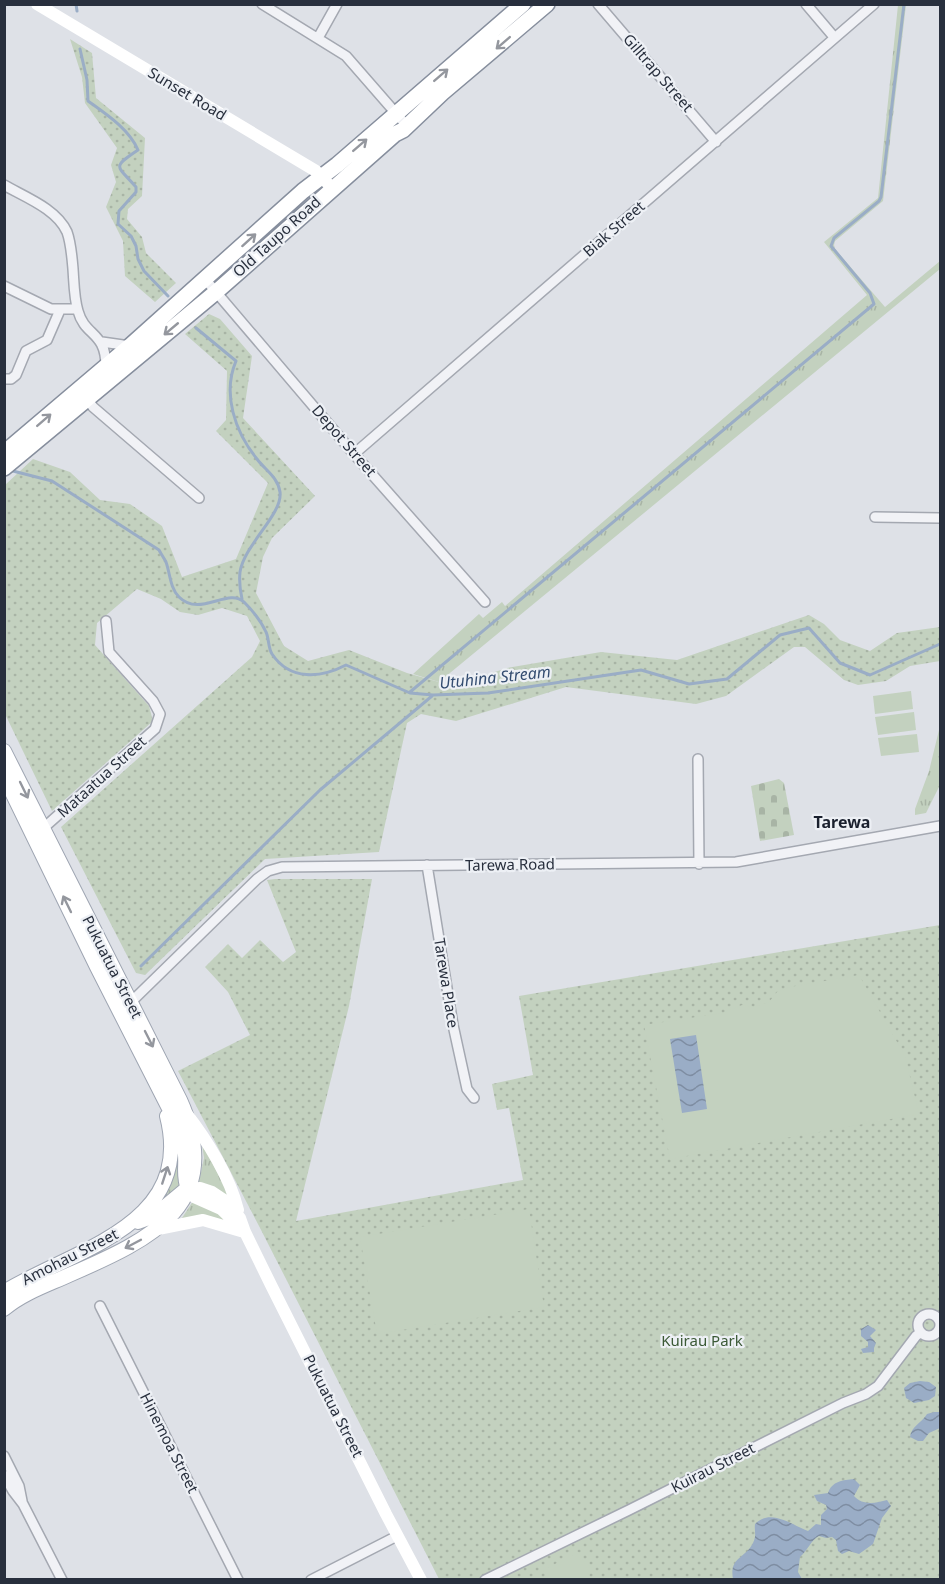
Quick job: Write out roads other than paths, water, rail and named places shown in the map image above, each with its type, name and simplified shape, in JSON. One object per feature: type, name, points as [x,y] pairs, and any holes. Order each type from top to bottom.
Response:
[{"type":"highway","name":"Old Taupo Road","points":[[4,468],[10,454],[216,292],[397,113],[523,4]]},
{"type":"highway","name":"Old Taupo Road","points":[[84,394],[106,367],[205,279],[327,182],[407,126],[547,4]]},
{"type":"main road","name":"Sunset Road","points":[[37,4],[294,158],[327,182]]},
{"type":"main road","name":"Pukuatua Street","points":[[4,751],[39,832],[126,1008],[185,1112],[195,1147],[194,1173],[188,1189]]},
{"type":"main road","name":"Pukuatua Street","points":[[4,776],[39,832]]},
{"type":"main road","name":"Pukuatua Street","points":[[126,1008],[159,1089]]},
{"type":"main road","points":[[133,1223],[154,1216],[176,1196],[188,1189],[184,1175],[185,1156],[181,1134],[159,1089]]},
{"type":"main road","name":"Amohau Street","points":[[4,1292],[112,1237],[133,1223],[155,1198],[161,1188],[170,1161],[171,1136],[159,1089]]},
{"type":"main road","points":[[185,1112],[206,1140],[233,1194],[240,1218]]},
{"type":"main road","name":"Pukuatua Street","points":[[188,1189],[200,1188],[212,1192],[227,1202],[240,1218],[421,1580]]},
{"type":"main road","name":"Pukuatua Street","points":[[188,1189],[194,1197],[221,1209],[245,1232]]},
{"type":"main road","name":"Amohau Street","points":[[4,1310],[33,1291],[106,1258],[158,1229],[178,1207],[188,1189]]},
{"type":"main road","points":[[158,1229],[203,1220],[245,1232]]},
{"type":"street","points":[[262,4],[346,56],[407,126]]},
{"type":"street","points":[[318,38],[337,4]]},
{"type":"street","name":"Gilltrap Street","points":[[598,4],[716,142]]},
{"type":"street","points":[[806,4],[834,38]]},
{"type":"street","name":"Biak Street","points":[[354,454],[873,4]]},
{"type":"street","points":[[4,184],[46,209],[63,224],[67,232],[71,254],[77,309],[87,327],[102,342],[106,355],[106,367]]},
{"type":"street","name":"Depot Street","points":[[205,279],[354,454],[485,602]]},
{"type":"street","points":[[4,286],[44,306],[60,310],[77,309]]},
{"type":"street","points":[[4,379],[16,375],[26,351],[47,340],[60,310]]},
{"type":"street","points":[[102,342],[130,346]]},
{"type":"street","points":[[84,394],[93,406],[199,498]]},
{"type":"street","points":[[875,517],[940,518]]},
{"type":"street","name":"Mataatua Street","points":[[39,832],[155,729],[160,714],[153,701],[109,652],[106,621]]},
{"type":"street","points":[[698,759],[699,864]]},
{"type":"street","name":"Tarewa Road","points":[[126,1008],[267,871],[291,866],[699,864],[751,860],[940,826]]},
{"type":"street","name":"Tarewa Place","points":[[428,866],[453,1025],[467,1089],[474,1098]]},
{"type":"street","name":"Hinemoa Street","points":[[100,1306],[237,1580]]},
{"type":"street","points":[[930,1314],[939,1317],[938,1332],[931,1336],[921,1332],[918,1322],[921,1317],[930,1314]]},
{"type":"street","name":"Kuirau Street","points":[[485,1580],[843,1402],[866,1394],[878,1386],[915,1336],[921,1332]]},
{"type":"street","points":[[4,1456],[19,1486],[23,1504]]},
{"type":"street","points":[[4,1475],[9,1488],[23,1504],[62,1580]]},
{"type":"street","points":[[311,1580],[397,1536]]},
{"type":"water","points":[[696,1035],[707,1109],[682,1113],[670,1039]]},
{"type":"water","points":[[868,1325],[876,1330],[870,1336],[876,1343],[874,1352],[863,1353],[861,1349],[868,1347],[868,1342],[861,1336],[861,1329]]},
{"type":"water","points":[[929,1382],[936,1387],[935,1396],[929,1400],[914,1403],[906,1398],[904,1388],[910,1383]]},
{"type":"water","points":[[940,1412],[940,1428],[929,1433],[923,1441],[910,1437],[912,1430],[927,1414]]},
{"type":"water","points":[[854,1479],[860,1485],[854,1496],[858,1499],[870,1503],[887,1500],[891,1506],[882,1518],[873,1544],[859,1554],[849,1551],[842,1554],[838,1551],[836,1540],[832,1537],[819,1536],[800,1557],[798,1572],[802,1579],[733,1579],[733,1566],[750,1548],[754,1540],[755,1524],[761,1519],[781,1519],[808,1531],[816,1524],[821,1525],[821,1515],[827,1509],[826,1505],[817,1501],[814,1495],[828,1493],[835,1484]]},
{"type":"waterway","points":[[76,4],[77,11]]},
{"type":"waterway","points":[[410,692],[874,304],[870,293],[831,246],[834,238],[881,197],[904,4]]},
{"type":"waterway","points":[[80,49],[87,80],[88,101],[123,129],[138,150],[120,164],[121,170],[136,187],[136,192],[119,211],[118,224],[131,236],[144,271],[168,296]]},
{"type":"waterway","points":[[196,328],[236,361],[230,386],[237,425],[249,448],[277,482],[280,492],[276,510],[243,562],[240,572],[242,599]]},
{"type":"waterway","name":"Utuhina Stream","points":[[9,470],[52,481],[159,550],[166,562],[174,589],[187,603],[205,604],[230,598],[237,598],[244,602],[264,628],[272,654],[279,663],[297,673],[326,673],[346,665],[410,693],[433,695],[488,693],[641,670],[689,684],[727,679],[780,635],[809,628],[840,663],[870,675],[940,644]]},
{"type":"waterway","points":[[141,966],[320,790],[432,696]]},
{"type":"district","name":"Tarewa","points":[[842,822]]},
{"type":"park label","name":"Kuirau Park","points":[[702,1341]]}]
